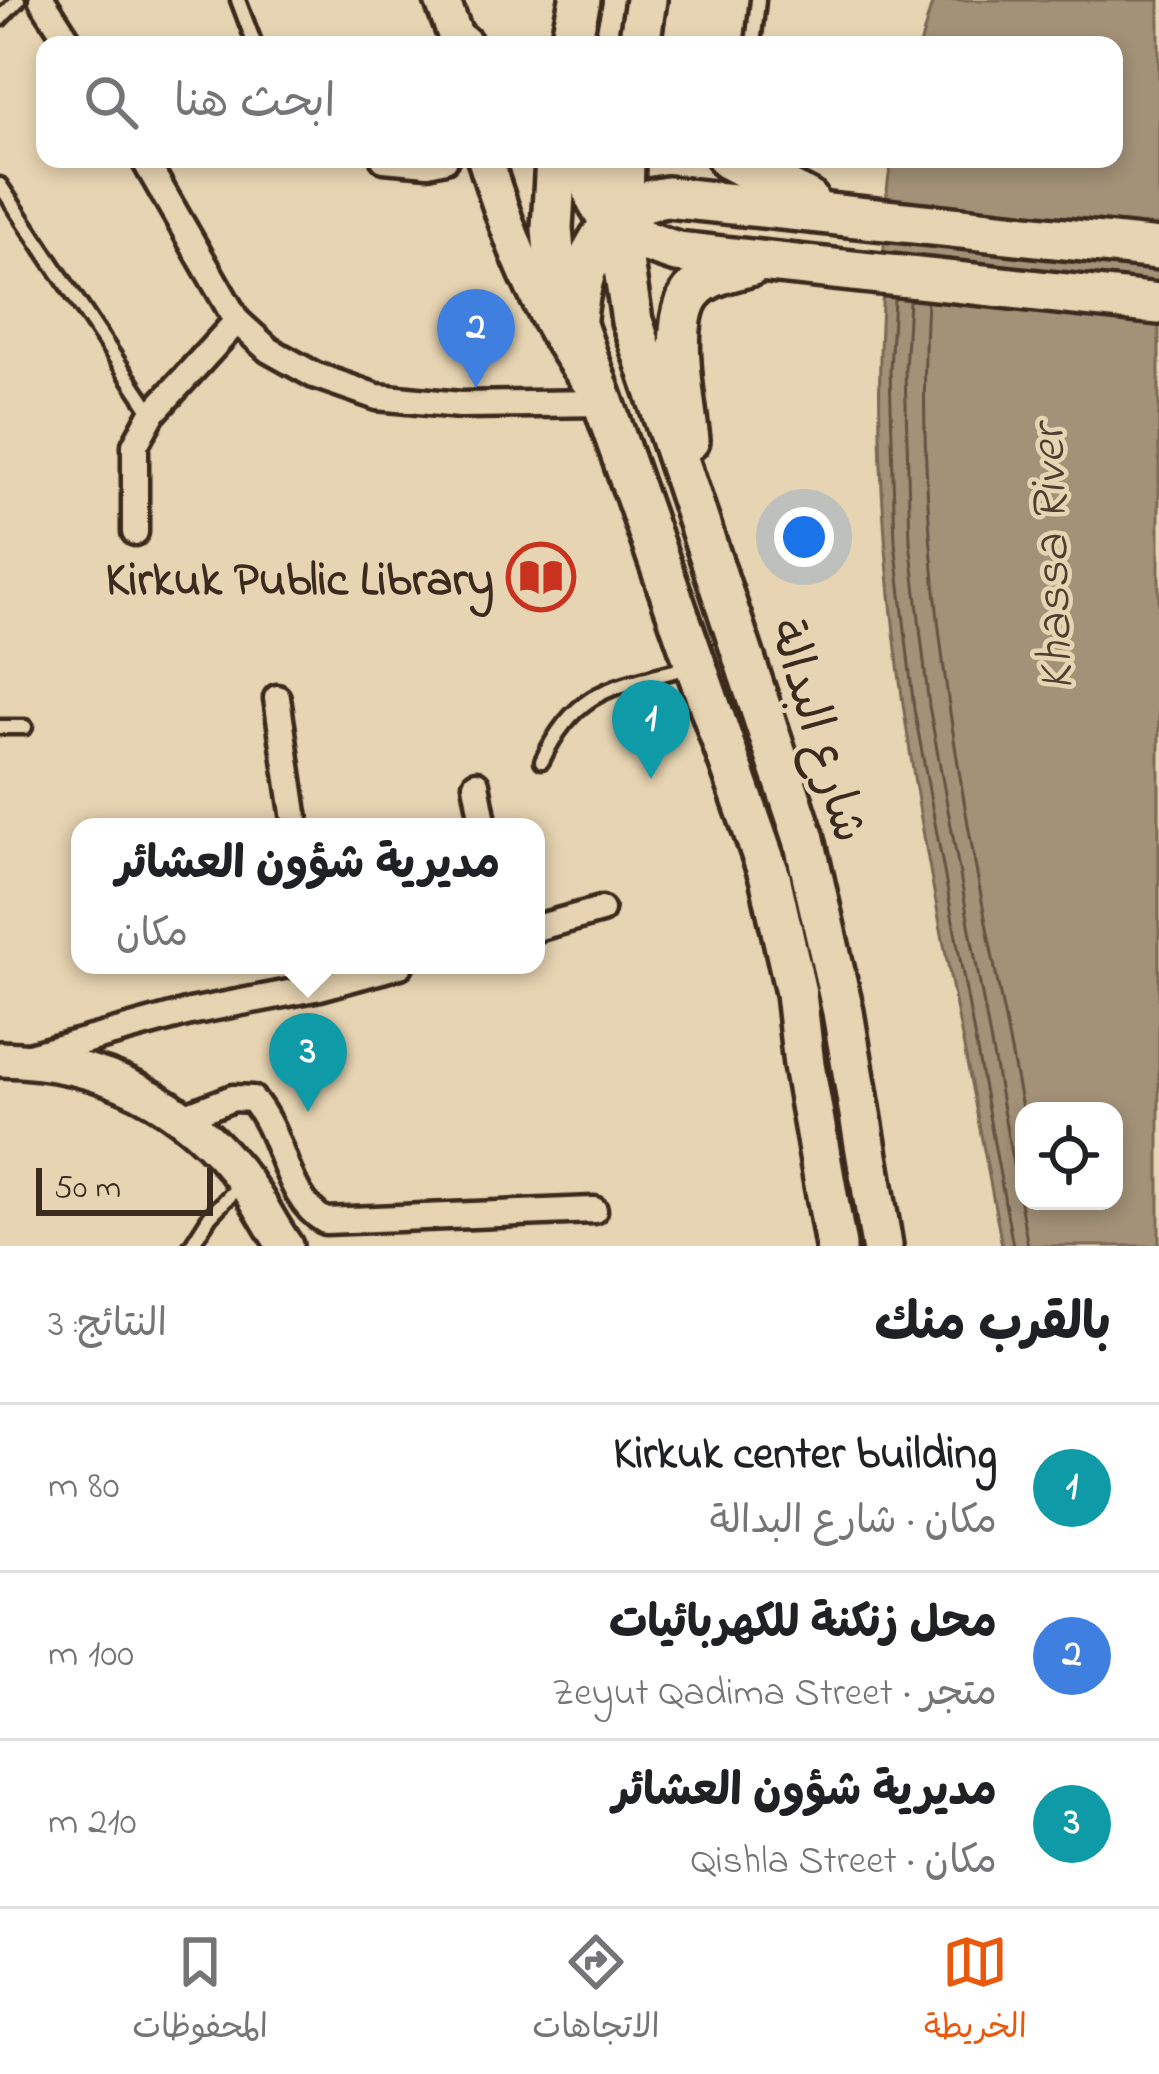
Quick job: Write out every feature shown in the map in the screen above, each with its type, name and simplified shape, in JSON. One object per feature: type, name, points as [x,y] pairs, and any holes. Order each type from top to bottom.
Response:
[{"type":"main road","points":[[640,36],[646,0]]},
{"type":"main road","points":[[662,0],[664,36]]},
{"type":"main road","name":"شارع البدالة","points":[[555,168],[555,265],[779,913],[836,1246]]},
{"type":"main road","points":[[587,168],[592,197],[620,229],[677,251],[1159,304]]},
{"type":"main road","points":[[620,229],[623,168]]},
{"type":"main road","points":[[747,168],[842,213]]},
{"type":"main road","points":[[576,318],[586,268],[655,198],[679,195],[1159,249]]},
{"type":"main road","name":"شارع البدالة","points":[[620,229],[632,321],[804,839],[843,1012],[882,1246]]},
{"type":"main road","points":[[697,511],[681,367],[686,304],[691,292],[709,280],[766,261]]},
{"type":"street","points":[[42,0],[65,36]]},
{"type":"street","points":[[442,0],[457,36]]},
{"type":"street","points":[[149,168],[237,321],[269,350],[314,375],[377,397],[460,405],[604,403]]},
{"type":"street","points":[[488,168],[522,266],[548,323],[604,403]]},
{"type":"street","points":[[135,532],[135,445],[152,414],[237,321]]},
{"type":"street","points":[[277,698],[295,818]]},
{"type":"street","points":[[476,784],[482,818]]},
{"type":"street","points":[[545,926],[602,910]]},
{"type":"street","points":[[8,1059],[319,976]]},
{"type":"street","points":[[8,1059],[99,1073],[152,1095],[183,1118],[244,1181],[285,1246]]},
{"type":"street","points":[[183,1118],[233,1098],[252,1099],[264,1113],[306,1210],[325,1221],[594,1210]]},
{"type":"lane","points":[[0,19],[17,0]]},
{"type":"lane","points":[[238,0],[252,36]]},
{"type":"lane","points":[[754,36],[758,0]]},
{"type":"lane","points":[[0,184],[152,414]]},
{"type":"lane","points":[[542,761],[557,729],[583,701],[695,665]]},
{"type":"lane","points":[[0,728],[25,727]]},
{"type":"lane","points":[[191,1246],[210,1216],[244,1181]]},
{"type":"water","name":"Khassa River","points":[[933,0],[1159,0],[1159,1246],[1002,1246],[914,778],[897,660],[880,424],[885,213],[890,168],[1123,168],[1123,36],[923,36]]},
{"type":"place","name":"محل زنكنة للكهربائيات","points":[[476,388]]},
{"type":"place","name":"Kirkuk Public Library","points":[[541,577]]},
{"type":"place","name":"Kirkuk center building","points":[[651,779]]},
{"type":"place","name":"مديرية شؤون العشائر","points":[[308,1112]]}]
